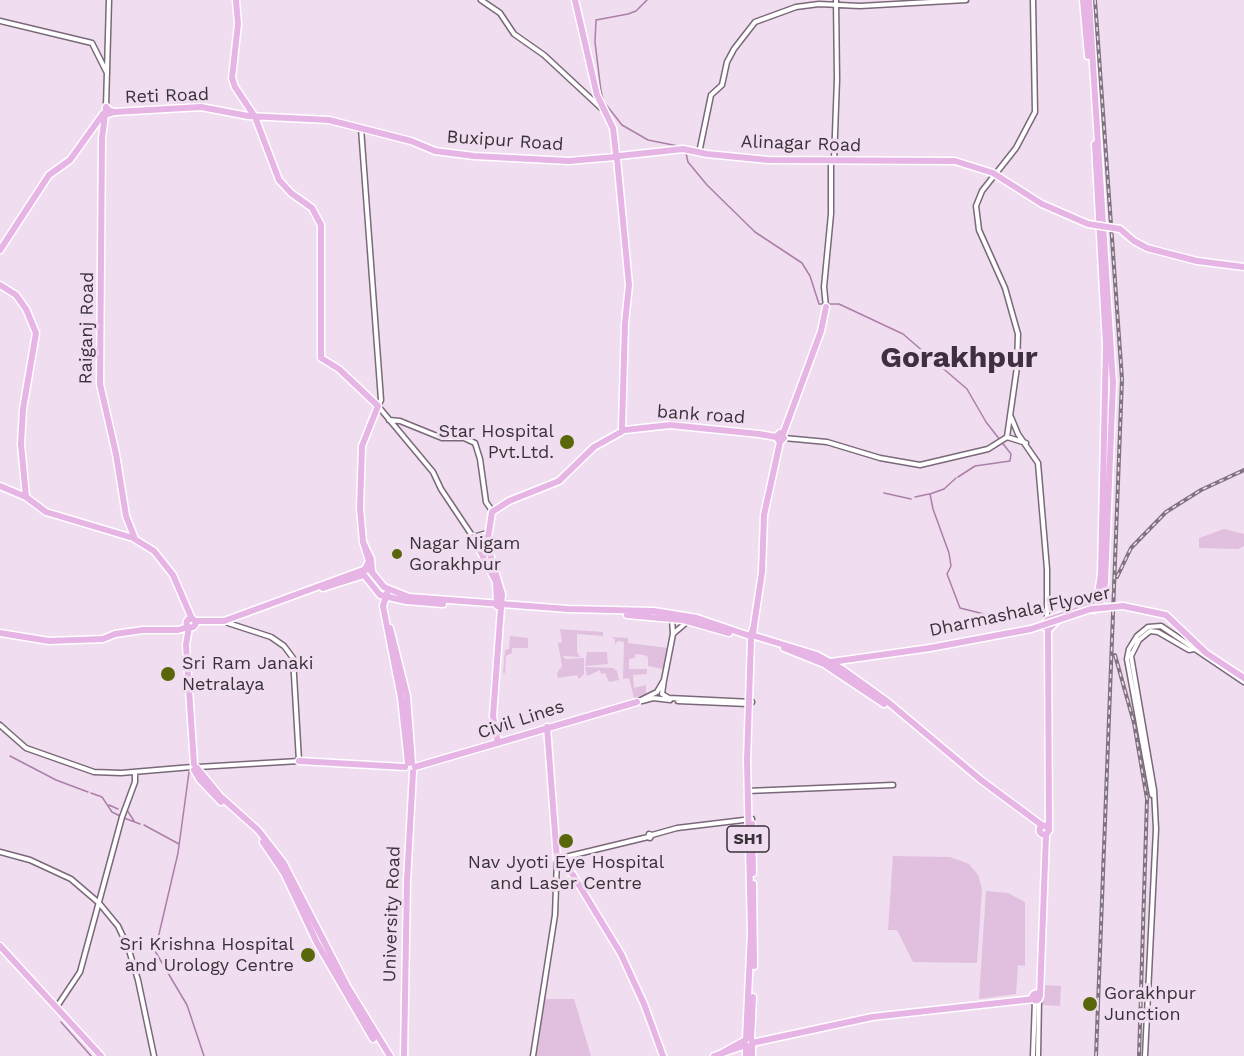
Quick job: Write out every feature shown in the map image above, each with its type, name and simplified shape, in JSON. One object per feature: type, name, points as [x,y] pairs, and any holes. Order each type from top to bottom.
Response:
[{"type":"main road","points":[[236,0],[238,34],[233,83],[255,117],[279,180],[291,193],[312,208],[319,218],[321,358],[339,369],[378,406],[362,446],[360,508],[363,542],[369,561],[364,572]]},
{"type":"main road","points":[[496,743],[493,708],[500,580],[489,550],[488,531],[492,510],[558,479],[592,444],[622,430],[625,323],[629,285],[617,156],[613,128],[604,110],[586,56],[575,0]]},
{"type":"main road","points":[[714,1056],[749,1042],[872,1017],[1036,997],[1044,830],[1048,630],[1053,623],[1092,611],[1100,604],[1105,583],[1109,508],[1112,344],[1090,37],[1083,0]]},
{"type":"main road","points":[[1044,830],[1044,627],[1047,620],[1091,605],[1098,594],[1101,574],[1106,345],[1089,0]]},
{"type":"main road","name":"Reti Road","points":[[105,112],[201,107],[255,117],[329,120],[361,127]]},
{"type":"main road","points":[[0,250],[49,175],[70,160],[105,112]]},
{"type":"main road","name":"Raiganj Road","points":[[105,112],[102,138],[100,384],[115,447],[126,516],[135,539]]},
{"type":"main road","name":"Buxipur Road","points":[[361,127],[411,141],[435,151],[474,156],[567,161],[683,149],[699,153]]},
{"type":"main road","name":"Alinagar Road","points":[[699,153],[768,160],[832,162],[955,161],[993,173],[1073,219],[1120,229],[1147,248],[1199,261],[1244,267]]},
{"type":"main road","points":[[0,285],[16,295],[26,309],[36,333],[21,444],[26,497]]},
{"type":"main road","points":[[752,638],[762,572],[764,515],[781,438],[821,330],[826,306]]},
{"type":"main road","name":"bank road","points":[[622,430],[670,425],[781,438]]},
{"type":"main road","points":[[0,486],[26,497],[52,515],[135,539],[154,551],[164,561],[183,601],[190,624],[185,640],[195,767],[220,796],[258,830],[283,862],[346,986],[388,1056]]},
{"type":"main road","points":[[473,537],[496,582],[499,606]]},
{"type":"main road","points":[[363,542],[372,572],[386,595]]},
{"type":"main road","points":[[364,572],[386,595],[499,606],[672,618],[793,646],[827,663],[888,702],[1044,830]]},
{"type":"main road","points":[[0,633],[49,641],[103,639],[115,634],[168,630],[190,624],[224,621],[364,572],[372,572]]},
{"type":"main road","points":[[190,624],[228,623],[299,595]]},
{"type":"main road","name":"University Road","points":[[386,595],[410,768],[402,1056]]},
{"type":"main road","name":"Dharmashala Flyover","points":[[827,663],[854,661],[1031,629],[1091,609],[1123,606],[1166,615],[1206,653],[1244,678]]},
{"type":"main road","points":[[608,612],[650,611],[691,616],[752,638]]},
{"type":"main road","name":"SH1","points":[[746,1056],[749,1042],[751,933],[749,791],[752,638]]},
{"type":"main road","points":[[840,671],[854,661]]},
{"type":"main road","name":"Civil Lines","points":[[299,761],[410,768],[637,702]]},
{"type":"main road","points":[[547,727],[557,859],[573,875],[621,954],[644,1004],[663,1056]]},
{"type":"main road","points":[[0,946],[99,1056]]},
{"type":"main road","points":[[0,952],[56,1009]]},
{"type":"main road","name":"SH1","points":[[749,1042],[752,1056]]},
{"type":"street","points":[[105,112],[109,0]]},
{"type":"street","points":[[481,0],[500,13],[514,34],[544,55],[604,110]]},
{"type":"street","points":[[699,153],[711,95],[722,85],[727,62],[755,22],[796,7],[836,2],[846,5],[904,5],[966,0]]},
{"type":"street","points":[[1004,440],[1011,416],[1018,334],[1005,288],[979,230],[976,206],[977,198],[993,173],[1016,148],[1035,112],[1033,0]]},
{"type":"street","points":[[826,306],[824,287],[831,214],[838,14],[836,2]]},
{"type":"street","points":[[838,14],[846,5]]},
{"type":"street","points":[[0,21],[92,43],[107,73]]},
{"type":"street","points":[[361,127],[381,400],[378,406],[433,472],[441,489],[473,537],[488,531]]},
{"type":"street","points":[[1011,416],[1018,434],[1038,463],[1047,569],[1047,620]]},
{"type":"street","points":[[388,420],[400,422],[441,438],[464,438],[475,443],[480,459],[486,502],[492,510]]},
{"type":"street","points":[[781,438],[827,442],[880,458],[920,465],[988,449],[1004,440],[1016,438],[1026,443]]},
{"type":"street","points":[[660,695],[673,634],[672,618]]},
{"type":"street","points":[[673,634],[688,621]]},
{"type":"street","points":[[0,725],[26,748],[94,772],[135,773],[299,761],[293,658],[284,646],[271,637],[228,623]]},
{"type":"street","points":[[1145,1056],[1155,852],[1154,799],[1144,762],[1127,653],[1137,636],[1148,627],[1155,625],[1244,682]]},
{"type":"street","points":[[637,702],[660,695],[751,703]]},
{"type":"street","points":[[56,1009],[80,972],[122,817],[135,782],[135,773]]},
{"type":"street","points":[[749,791],[893,785]]},
{"type":"street","points":[[533,1056],[555,915],[557,859],[677,828],[750,819]]},
{"type":"street","points":[[0,852],[57,871],[99,903],[118,926],[128,946],[154,1056]]},
{"type":"street","points":[[1033,1056],[1036,997]]},
{"type":"street","points":[[1036,997],[1038,1056]]},
{"type":"shaded area","points":[[1224,529],[1244,534],[1244,546],[1238,549],[1199,548],[1199,538]]},
{"type":"shaded area","points":[[560,629],[603,632],[603,636],[577,634],[577,652],[580,657],[563,656],[565,659],[584,658],[584,674],[579,679],[577,675],[558,678],[557,673],[562,666],[558,643],[562,642]]},
{"type":"shaded area","points":[[510,636],[528,638],[528,648],[512,648],[512,653],[506,656],[505,673],[503,673],[505,650],[509,649]]},
{"type":"shaded area","points":[[611,637],[628,638],[628,643],[668,648],[663,669],[648,666],[648,657],[644,655],[635,654],[635,658],[629,659],[629,669],[647,669],[647,674],[633,675],[634,688],[646,685],[646,695],[634,698],[629,678],[623,679],[624,642],[618,641],[615,645],[615,639]]},
{"type":"shaded area","points":[[587,652],[607,652],[608,664],[585,666]]},
{"type":"shaded area","points":[[585,667],[613,668],[617,671],[619,680],[609,682],[605,673],[601,674],[600,670],[587,676]]},
{"type":"shaded area","points":[[893,856],[950,857],[969,864],[978,875],[982,889],[977,963],[913,962],[897,930],[888,930]]},
{"type":"shaded area","points":[[986,891],[1008,893],[1025,902],[1025,966],[1018,965],[1016,994],[979,999]]},
{"type":"shaded area","points":[[1044,985],[1061,986],[1060,1006],[1043,1005]]},
{"type":"shaded area","points":[[543,999],[574,999],[591,1056],[535,1056]]},
{"type":"waterway","points":[[647,0],[636,11],[596,20],[595,42],[601,91],[604,102],[622,125],[648,140],[678,146]]},
{"type":"waterway","points":[[686,153],[688,162],[707,185],[755,232],[802,263],[810,276],[819,304],[839,304],[903,334],[967,389],[986,422],[1011,454],[1010,461],[975,466],[958,477]]},
{"type":"waterway","points":[[956,478],[944,489],[930,494],[933,509],[949,553],[951,566],[947,574],[960,608],[984,614]]},
{"type":"waterway","points":[[884,493],[911,499]]},
{"type":"waterway","points":[[915,497],[929,494]]},
{"type":"waterway","points":[[10,756],[56,780],[88,792]]},
{"type":"waterway","points":[[189,772],[178,853],[155,951],[187,1005],[204,1056]]},
{"type":"waterway","points":[[91,793],[102,797],[112,812],[120,816]]},
{"type":"waterway","points":[[109,805],[118,809]]},
{"type":"waterway","points":[[127,810],[134,821]]},
{"type":"waterway","points":[[124,818],[140,824]]},
{"type":"waterway","points":[[144,825],[179,844]]},
{"type":"waterway","points":[[61,1022],[91,1056]]},
{"type":"railway","points":[[1095,0],[1122,379],[1096,1056]]},
{"type":"railway","points":[[1117,577],[1131,548],[1166,512],[1201,490],[1244,470]]},
{"type":"railway","points":[[1115,655],[1134,723],[1147,799],[1139,1056]]},
{"type":"place","name":"Star Hospital Pvt.Ltd.","points":[[567,442]]},
{"type":"place","name":"Nagar Nigam Gorakhpur","points":[[397,554]]},
{"type":"place","name":"Sri Ram Janaki Netralaya","points":[[168,674]]},
{"type":"place","name":"Nav Jyoti Eye Hospital and Laser Centre","points":[[566,841]]},
{"type":"place","name":"Sri Krishna Hospital and Urology Centre","points":[[308,955]]},
{"type":"place","name":"Gorakhpur Junction","points":[[1090,1004]]},
{"type":"district","name":"Gorakhpur","points":[[959,358]]}]
